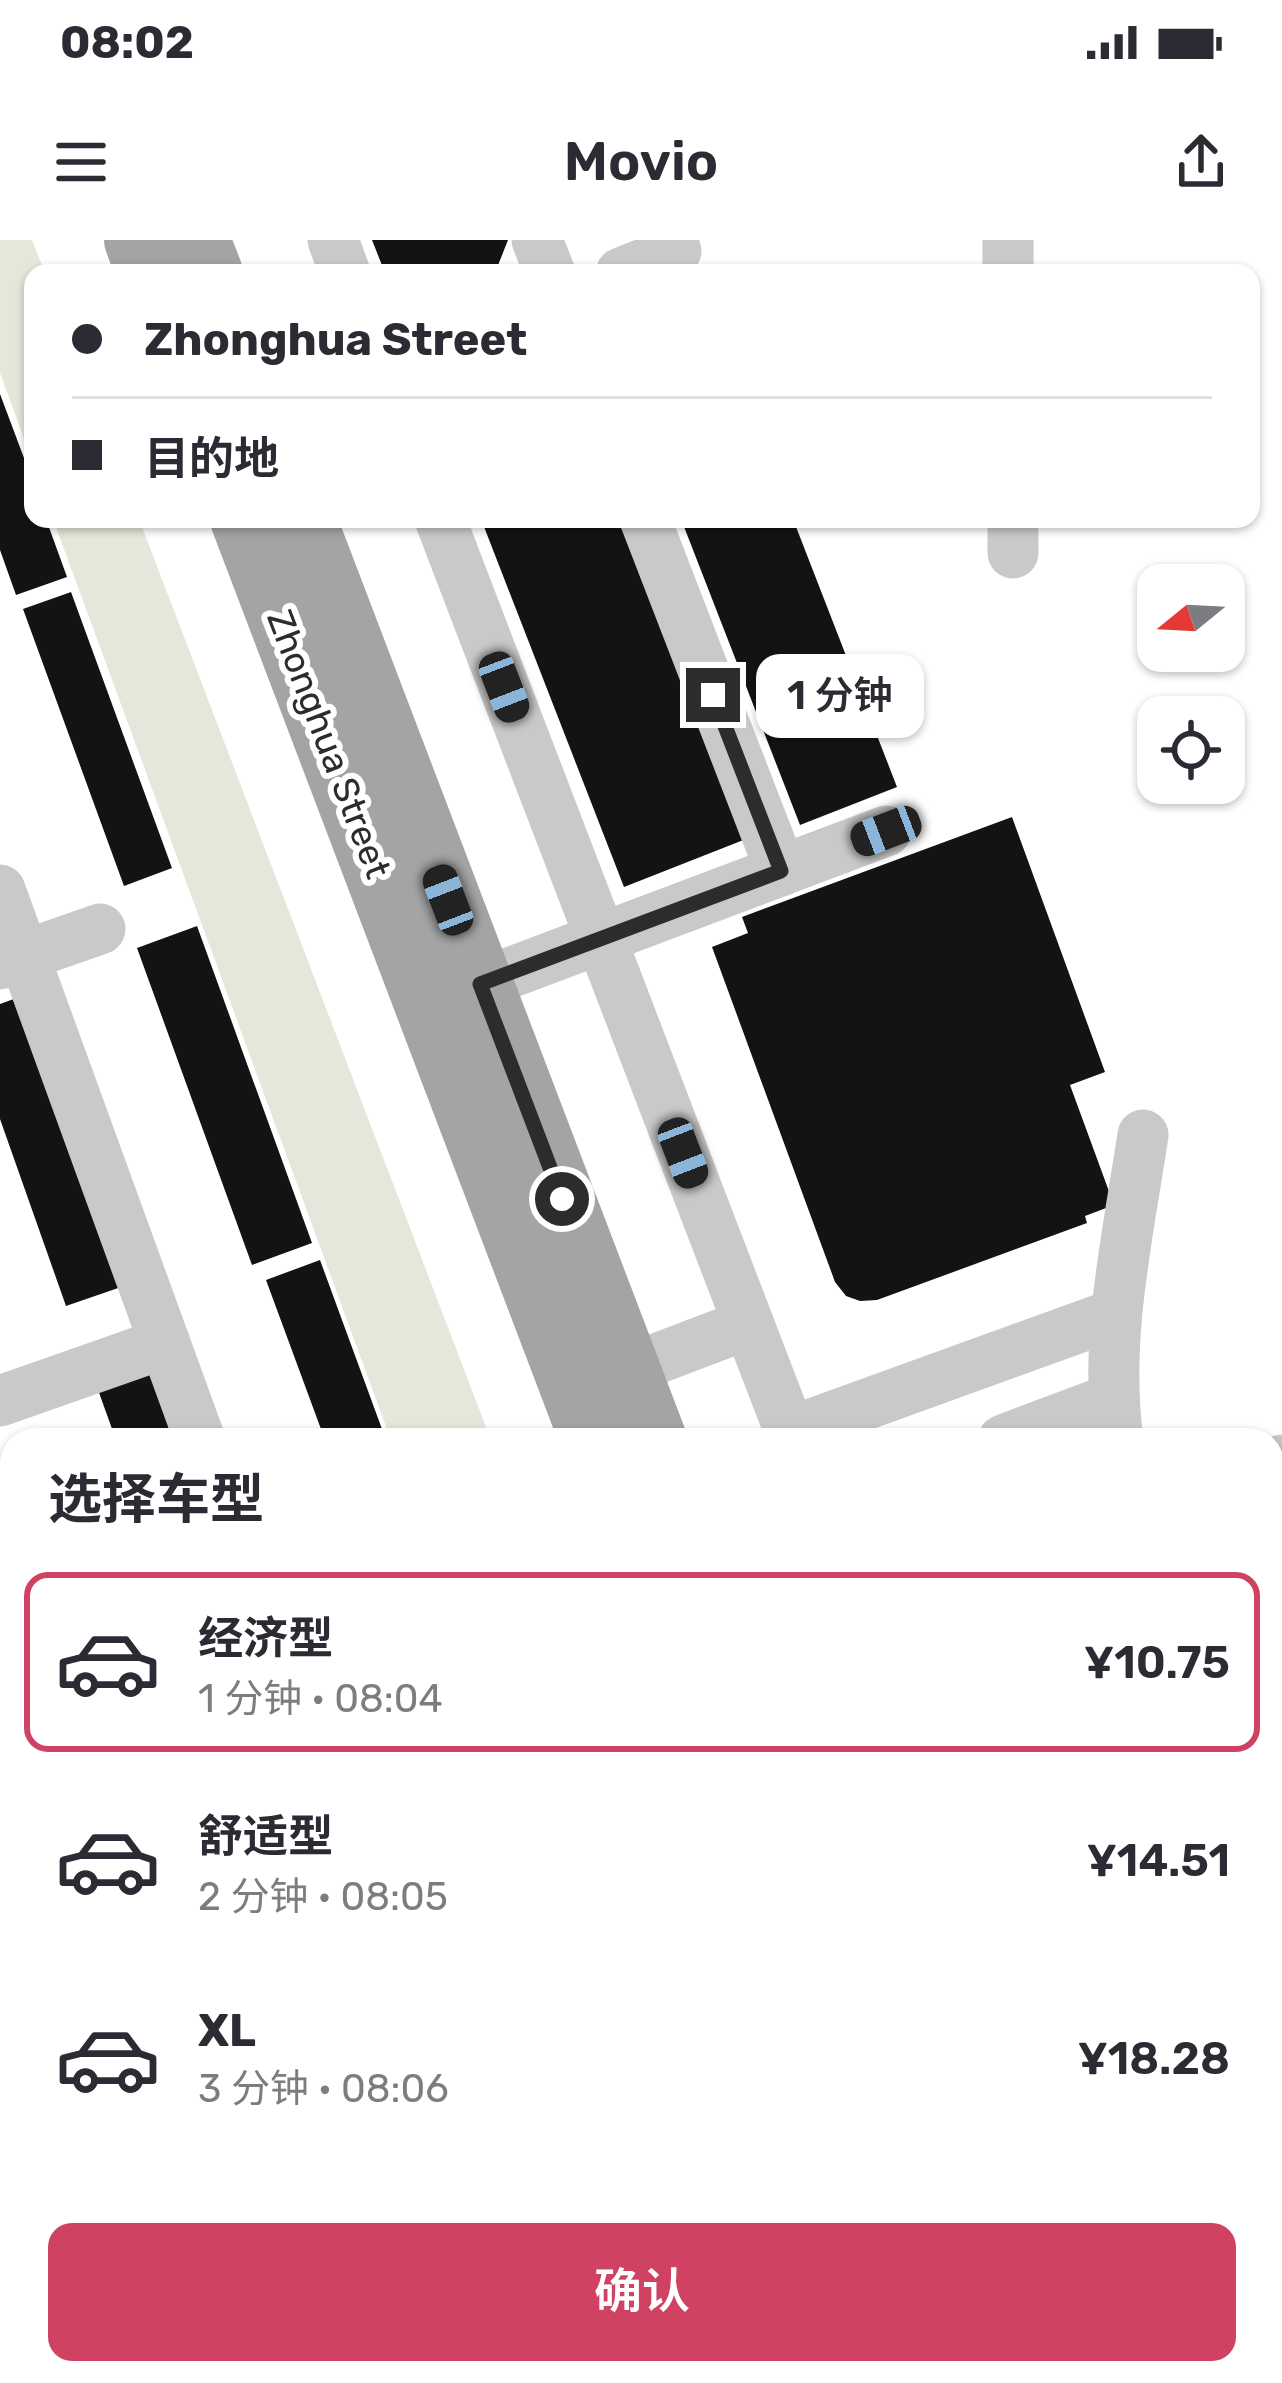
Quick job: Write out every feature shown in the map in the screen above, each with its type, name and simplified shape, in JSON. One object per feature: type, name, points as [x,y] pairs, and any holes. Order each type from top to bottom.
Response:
[{"type":"main road","name":"Zhonghua Street","points":[[246,528],[588,1428]]},
{"type":"main road","name":"Zhonghua Street","points":[[306,528],[649,1428]]},
{"type":"street","points":[[644,264],[676,251]]},
{"type":"street","points":[[443,528],[789,1428]]},
{"type":"street","points":[[648,528],[781,871]]},
{"type":"street","points":[[480,984],[886,831]]},
{"type":"street","points":[[0,890],[12,960],[196,1428]]},
{"type":"street","points":[[12,960],[100,929]]},
{"type":"street","points":[[1067,1428],[1115,1419],[1116,1314],[1143,1135]]},
{"type":"street","points":[[813,1428],[1116,1314]]},
{"type":"street","points":[[627,1370],[748,1324]]},
{"type":"street","points":[[0,1401],[165,1343]]},
{"type":"shaded area","points":[[0,240],[32,240],[41,264],[24,264],[24,438],[0,373]]},
{"type":"shaded area","points":[[56,528],[142,528],[486,1428],[387,1428]]},
{"type":"building","points":[[372,240],[508,240],[499,264],[381,264]]},
{"type":"building","points":[[0,394],[24,458],[24,528],[49,528],[67,577],[16,595],[0,550]]},
{"type":"building","points":[[484,528],[625,528],[746,839],[624,887]]},
{"type":"building","points":[[684,528],[796,528],[897,787],[800,825]]},
{"type":"building","points":[[71,592],[172,868],[124,886],[23,609]]},
{"type":"building","points":[[1012,817],[1105,1072],[1070,1085],[1114,1205],[1085,1216],[1087,1223],[877,1300],[860,1301],[846,1296],[835,1282],[712,947],[748,933],[742,917]]},
{"type":"building","points":[[197,926],[312,1243],[252,1265],[137,948]]},
{"type":"building","points":[[22,996],[124,1286],[66,1306],[0,1119],[0,1004]]},
{"type":"building","points":[[320,1260],[382,1428],[321,1428],[266,1280]]},
{"type":"building","points":[[153,1367],[175,1428],[112,1428],[97,1387]]},
{"type":"route","points":[[562,1199],[480,984],[781,871],[713,695]]}]
